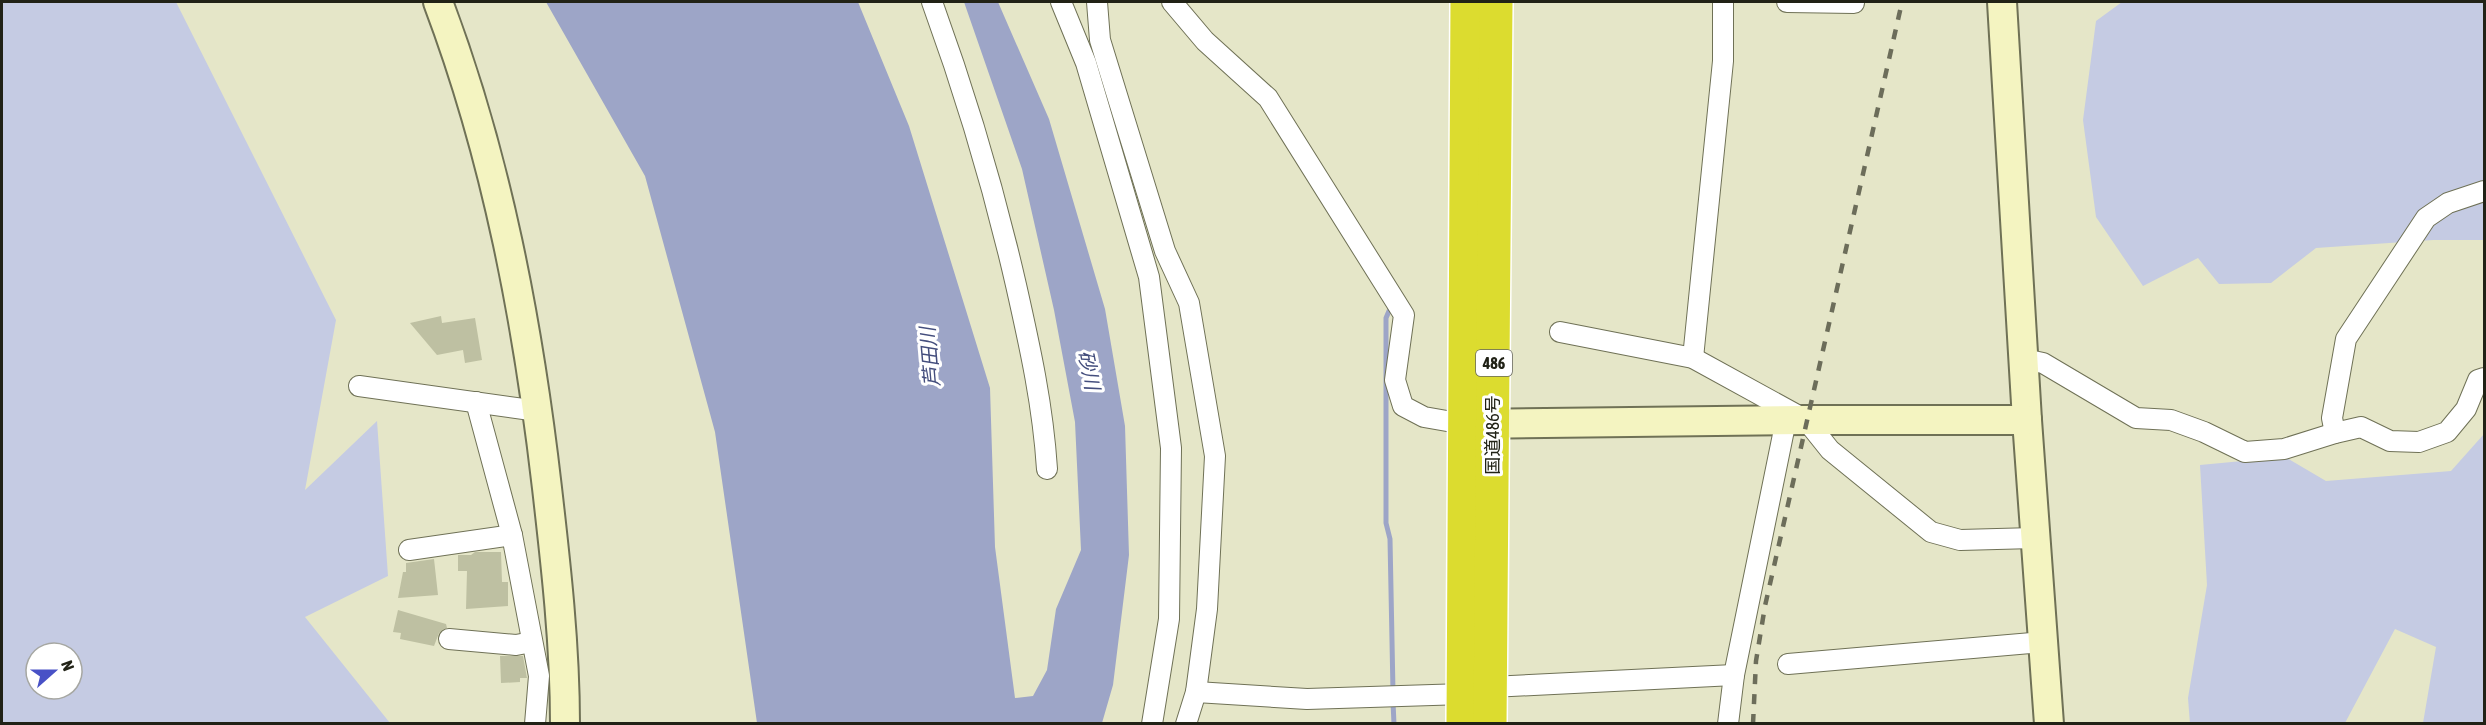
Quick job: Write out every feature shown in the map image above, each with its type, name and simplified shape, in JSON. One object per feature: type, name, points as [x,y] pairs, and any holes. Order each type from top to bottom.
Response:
[{"type":"highway","name":"国道486号","points":[[1467,2],[1478,424]]},
{"type":"highway","name":"国道486号","points":[[1490,723],[1473,701],[1478,424],[1496,2]]},
{"type":"street","points":[[438,2],[450,32],[500,203],[523,315],[538,411],[557,572],[566,723]]},
{"type":"street","points":[[932,2],[964,90],[1004,232],[1033,360],[1043,419],[1047,469]]},
{"type":"street","points":[[1061,2],[1086,63],[1149,277],[1171,448],[1169,619],[1152,723]]},
{"type":"street","points":[[1086,2],[1166,251],[1189,303],[1215,456],[1207,609],[1196,692],[1186,723]]},
{"type":"street","points":[[1097,2],[1100,40]]},
{"type":"street","points":[[1172,2],[1205,41],[1268,98],[1404,315],[1395,380],[1403,406],[1424,417],[1478,424],[2027,420]]},
{"type":"street","points":[[1693,358],[1723,60],[1722,2]]},
{"type":"street","points":[[1787,2],[1854,3]]},
{"type":"street","points":[[2002,2],[2023,359],[2049,723]]},
{"type":"street","points":[[2335,432],[2332,418],[2346,339],[2426,218],[2448,203],[2484,192]]},
{"type":"street","points":[[1560,332],[1693,358],[1796,420],[1931,532],[1960,540],[2036,538]]},
{"type":"street","points":[[2023,359],[2043,363],[2136,418],[2171,420],[2204,432],[2245,452],[2284,449],[2335,432],[2361,427],[2390,441],[2419,442],[2447,432],[2466,409],[2478,380],[2484,378]]},
{"type":"street","points":[[359,386],[538,411]]},
{"type":"street","points":[[476,402],[512,535],[539,676],[535,723]]},
{"type":"street","points":[[1728,723],[1734,675],[1796,420]]},
{"type":"street","points":[[409,550],[512,535]]},
{"type":"street","points":[[449,639],[516,645],[532,642]]},
{"type":"street","points":[[1788,664],[2043,642]]},
{"type":"street","points":[[1196,692],[1307,699],[1473,701],[1734,675]]},
{"type":"shaded area","points":[[2,2],[176,2],[336,320],[305,490],[377,421],[388,576],[305,617],[390,723],[2,723]]},
{"type":"shaded area","points":[[2122,2],[2484,2],[2484,240],[2433,240],[2316,248],[2271,283],[2219,284],[2198,258],[2143,286],[2096,217],[2083,120],[2096,21]]},
{"type":"shaded area","points":[[2484,434],[2484,723],[2423,723],[2436,647],[2395,629],[2345,723],[2190,724],[2188,698],[2207,585],[2200,465],[2285,457],[2326,481],[2451,471]]},
{"type":"water","points":[[546,2],[858,2],[909,126],[990,388],[995,547],[1015,698],[1033,696],[1047,670],[1056,609],[1081,550],[1075,422],[1054,310],[1022,169],[964,2],[998,2],[1049,119],[1105,309],[1125,426],[1129,555],[1113,685],[1102,723],[757,723],[715,432],[645,176]]},
{"type":"building","points":[[441,316],[442,323],[475,318],[482,360],[465,363],[463,350],[437,355],[410,323]]},
{"type":"building","points":[[475,552],[501,552],[502,582],[508,582],[508,606],[466,609],[467,571],[458,571],[458,555],[471,555]]},
{"type":"building","points":[[434,559],[438,595],[398,598],[403,572],[406,572],[406,563]]},
{"type":"building","points":[[398,610],[446,624],[447,628],[439,633],[434,646],[400,639],[401,633],[393,632]]},
{"type":"building","points":[[500,656],[523,656],[527,678],[520,678],[520,682],[501,683]]},
{"type":"waterway","points":[[1389,311],[1386,318],[1386,523],[1390,539],[1393,692]]},
{"type":"waterway","points":[[1393,702],[1394,724]]},
{"type":"railway","points":[[1753,724],[1756,661],[1765,606],[1902,2]]},
{"type":"water label","name":"芦田川","points":[[930,357]]},
{"type":"water label","name":"砂川","points":[[1089,370]]}]
